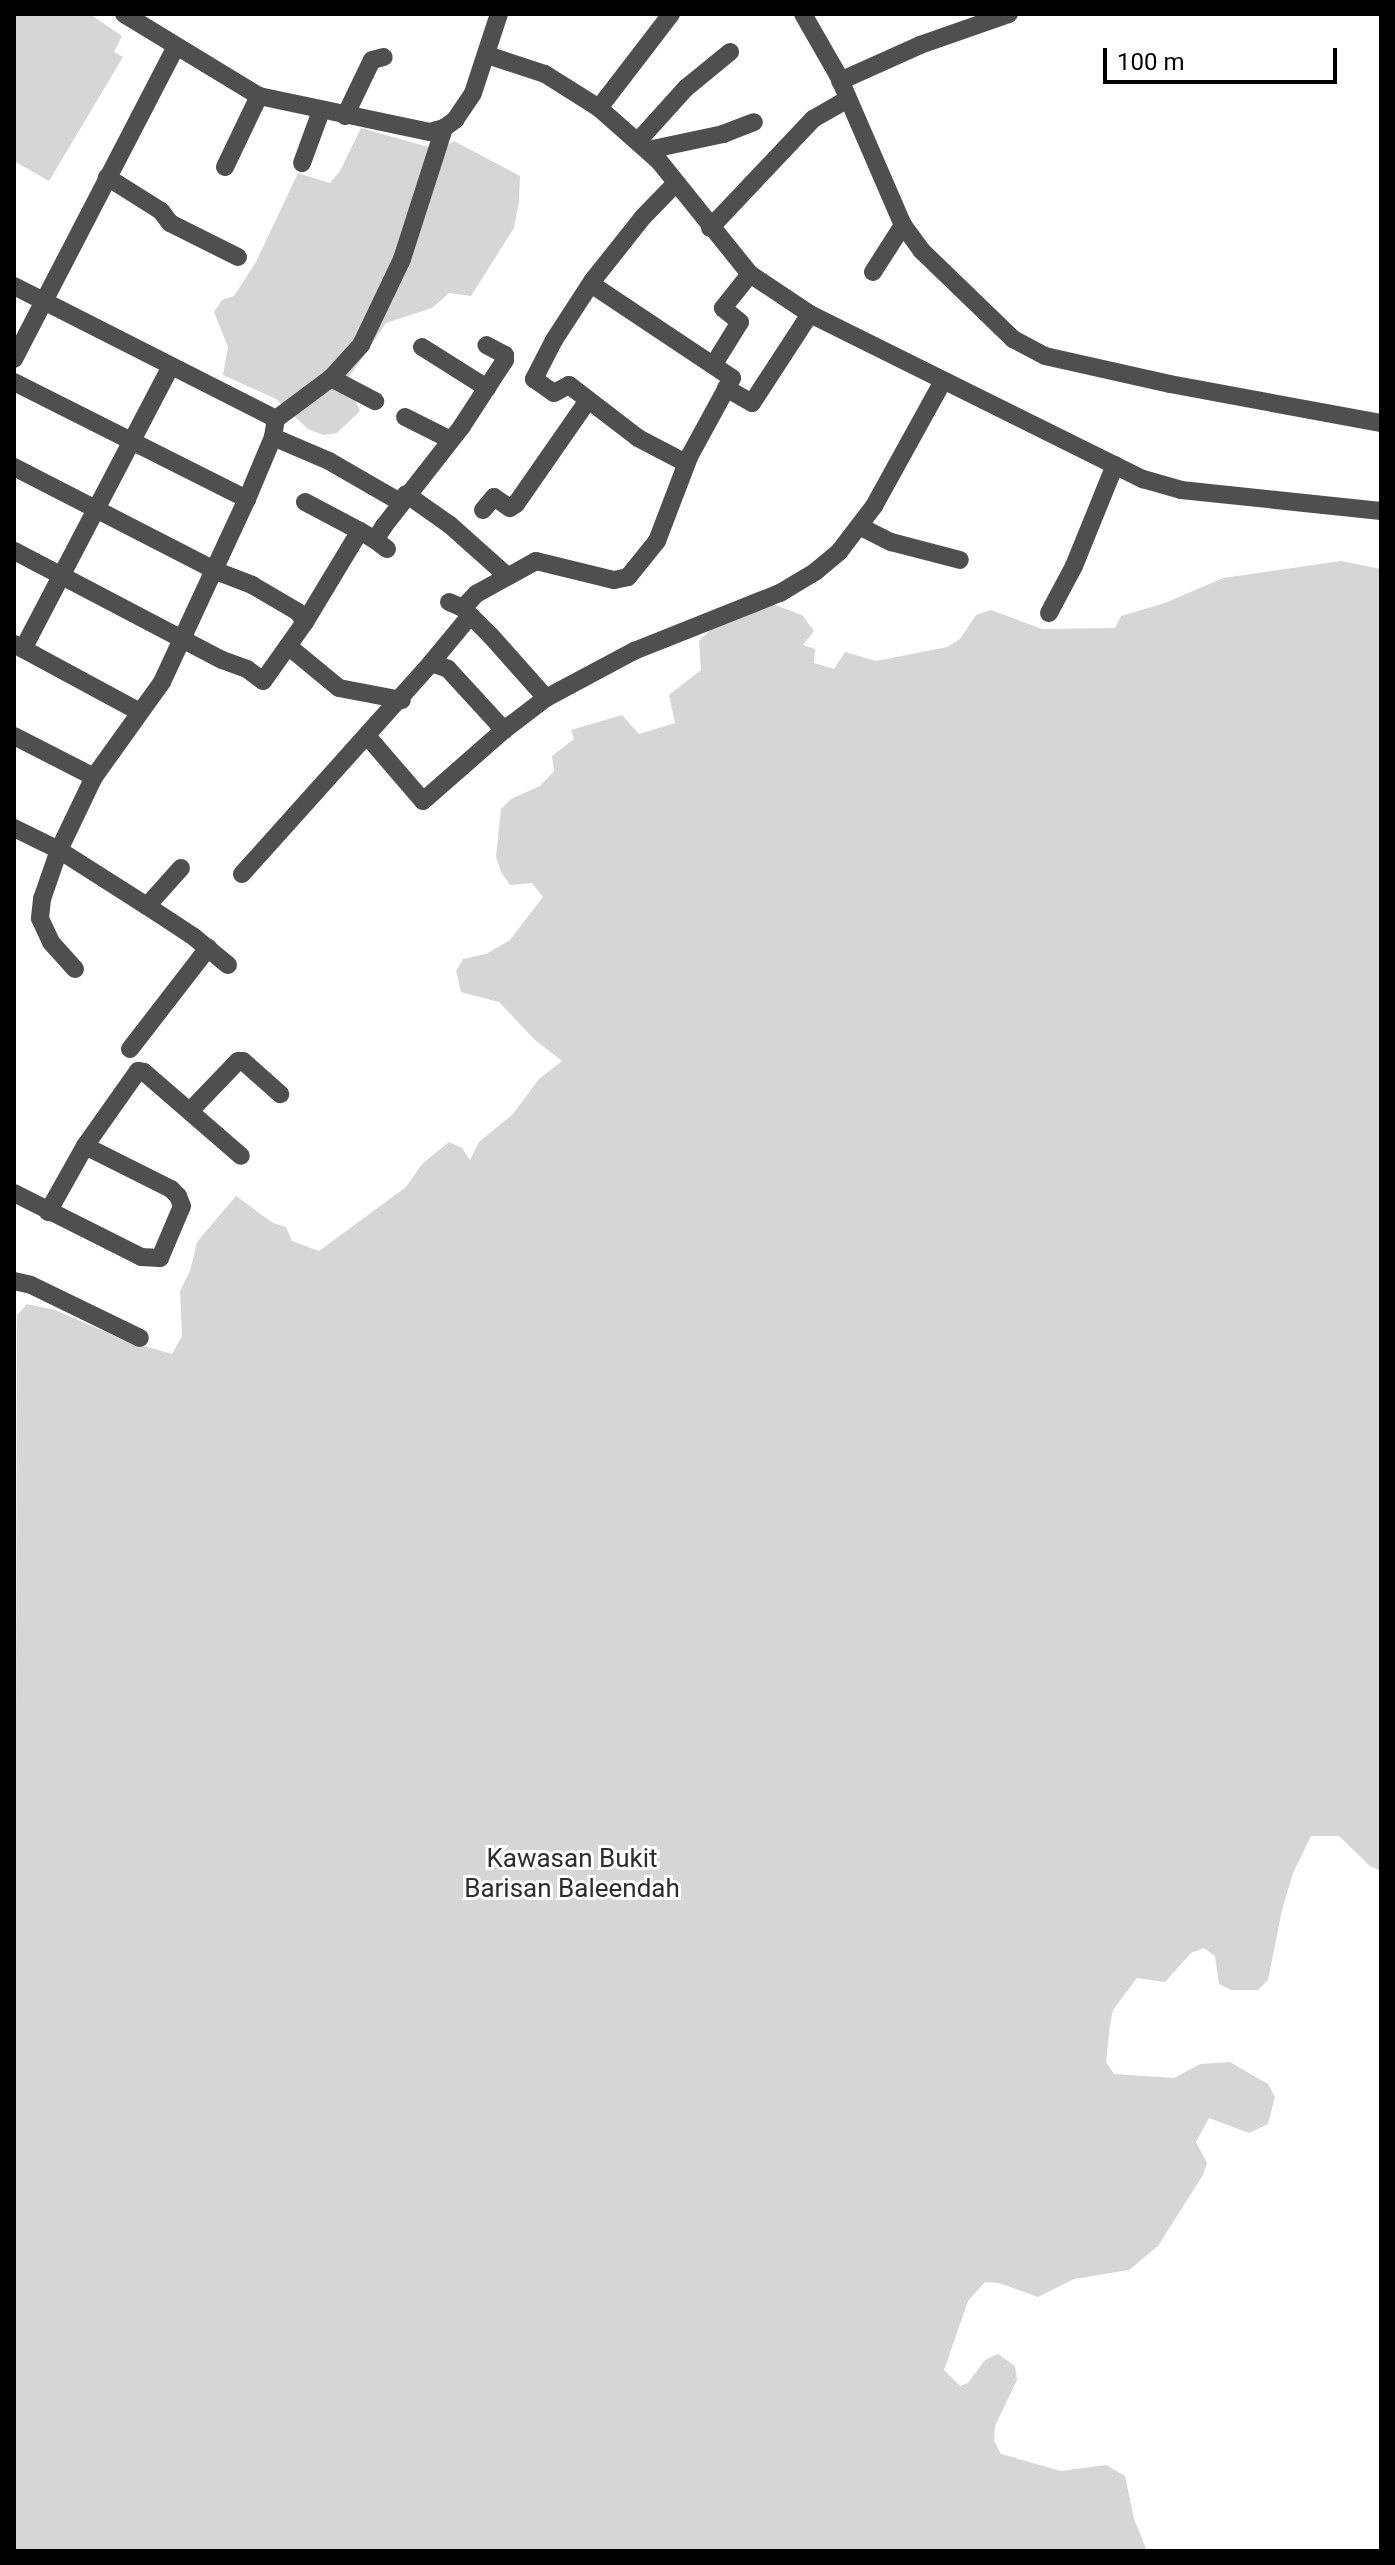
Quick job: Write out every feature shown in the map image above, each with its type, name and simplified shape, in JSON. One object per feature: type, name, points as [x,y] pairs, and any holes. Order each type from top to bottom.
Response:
[{"type":"street","points":[[124,14],[175,48],[259,96],[430,132],[444,128],[455,120],[473,93],[499,14]]},
{"type":"street","points":[[599,108],[671,14]]},
{"type":"street","points":[[840,81],[920,45],[1009,14]]},
{"type":"street","points":[[806,15],[840,81],[903,225],[922,251],[1013,339],[1045,356],[1170,384],[1381,423]]},
{"type":"street","points":[[14,359],[175,48]]},
{"type":"street","points":[[649,150],[686,88],[730,52]]},
{"type":"street","points":[[345,116],[372,60],[378,55],[384,57]]},
{"type":"street","points":[[487,55],[545,74],[599,108],[649,150],[750,274],[810,314],[1143,479],[1181,490],[1381,511]]},
{"type":"street","points":[[225,167],[259,96]]},
{"type":"street","points":[[710,228],[813,119],[848,99]]},
{"type":"street","points":[[302,163],[321,111]]},
{"type":"street","points":[[649,150],[723,134],[754,122]]},
{"type":"street","points":[[75,969],[51,942],[40,918],[39,909],[59,850],[94,777],[162,682],[216,571],[275,428],[331,378],[361,345],[402,259],[444,128]]},
{"type":"street","points":[[107,177],[161,211],[170,223],[238,257]]},
{"type":"street","points":[[676,183],[643,217],[591,284],[534,379],[554,393],[567,384],[638,438],[686,463]]},
{"type":"street","points":[[873,272],[903,225]]},
{"type":"street","points":[[714,364],[740,322],[723,308],[750,274]]},
{"type":"street","points":[[242,874],[402,700],[431,663],[461,609],[476,594],[536,561],[614,580],[628,577],[657,541],[686,463],[732,376],[672,341],[591,284]]},
{"type":"street","points":[[14,286],[171,366],[329,461],[450,525],[507,576]]},
{"type":"street","points":[[726,388],[752,403],[810,314]]},
{"type":"street","points":[[14,551],[247,669],[263,681],[305,622],[374,540],[487,388],[506,357],[486,345]]},
{"type":"street","points":[[422,347],[487,388]]},
{"type":"street","points":[[140,712],[19,646],[97,511],[171,366]]},
{"type":"street","points":[[331,378],[375,401]]},
{"type":"street","points":[[368,737],[423,801],[504,730],[546,698],[634,651],[780,593],[827,562],[859,526],[911,444],[943,381]]},
{"type":"street","points":[[14,382],[247,499]]},
{"type":"street","points":[[483,510],[494,497],[510,508],[516,504],[587,402]]},
{"type":"street","points":[[405,417],[449,439]]},
{"type":"street","points":[[1049,613],[1074,566],[1115,465]]},
{"type":"street","points":[[14,467],[216,571],[252,585],[298,612],[305,622]]},
{"type":"street","points":[[305,502],[374,540]]},
{"type":"street","points":[[859,526],[891,542],[960,560]]},
{"type":"street","points":[[461,609],[546,698]]},
{"type":"street","points":[[288,646],[339,688],[402,700]]},
{"type":"street","points":[[431,663],[448,669],[504,730]]},
{"type":"street","points":[[14,736],[94,777]]},
{"type":"street","points":[[14,828],[59,850],[147,906],[228,965]]},
{"type":"street","points":[[147,906],[181,868]]},
{"type":"street","points":[[130,1049],[208,948]]},
{"type":"street","points":[[190,1111],[238,1061],[243,1061],[280,1094]]},
{"type":"street","points":[[48,1212],[85,1146],[138,1071],[144,1072],[241,1156]]},
{"type":"street","points":[[14,1193],[141,1257],[160,1258],[182,1206],[178,1196],[171,1189],[85,1146]]},
{"type":"street","points":[[14,1281],[31,1285],[140,1338]]},
{"type":"green space","points":[[14,14],[90,14],[122,36],[114,52],[123,57],[49,181],[14,161]]},
{"type":"green space","points":[[361,128],[439,150],[454,141],[520,176],[519,201],[514,228],[471,296],[449,293],[432,308],[386,323],[347,380],[360,411],[337,433],[323,435],[308,429],[276,399],[223,375],[228,347],[214,312],[222,300],[234,296],[256,262],[298,173],[330,183],[340,171]]},
{"type":"green space","name":"Kawasan Bukit Barisan Baleendah","points":[[1341,561],[1381,569],[1381,1871],[1370,1866],[1339,1836],[1311,1836],[1293,1873],[1268,1980],[1258,1990],[1231,1990],[1219,1984],[1215,1956],[1204,1948],[1191,1953],[1165,1982],[1137,1978],[1113,2010],[1106,2062],[1114,2074],[1174,2078],[1200,2064],[1230,2062],[1268,2084],[1275,2097],[1268,2124],[1249,2133],[1209,2118],[1196,2142],[1207,2163],[1203,2175],[1158,2246],[1129,2270],[1074,2279],[1038,2297],[999,2283],[985,2282],[968,2301],[944,2370],[960,2386],[968,2383],[985,2360],[998,2354],[1015,2366],[1017,2380],[995,2426],[994,2441],[1001,2454],[1061,2471],[1106,2465],[1125,2476],[1134,2519],[1147,2551],[14,2551],[17,1315],[27,1304],[55,1310],[124,1340],[172,1354],[182,1336],[180,1291],[190,1271],[197,1242],[236,1196],[273,1223],[286,1227],[292,1241],[319,1251],[406,1187],[422,1164],[449,1142],[462,1148],[470,1160],[479,1142],[513,1114],[539,1079],[562,1061],[535,1040],[499,1002],[461,992],[456,971],[463,959],[486,954],[510,940],[543,897],[532,883],[510,885],[501,872],[496,857],[501,809],[511,799],[540,786],[554,771],[552,756],[574,739],[571,730],[622,715],[639,734],[675,723],[669,695],[701,670],[699,641],[713,627],[759,599],[802,615],[814,631],[803,645],[815,649],[814,663],[834,669],[845,652],[876,661],[947,647],[960,639],[976,615],[991,610],[1042,629],[1115,628],[1121,616],[1165,603],[1223,578]]}]
